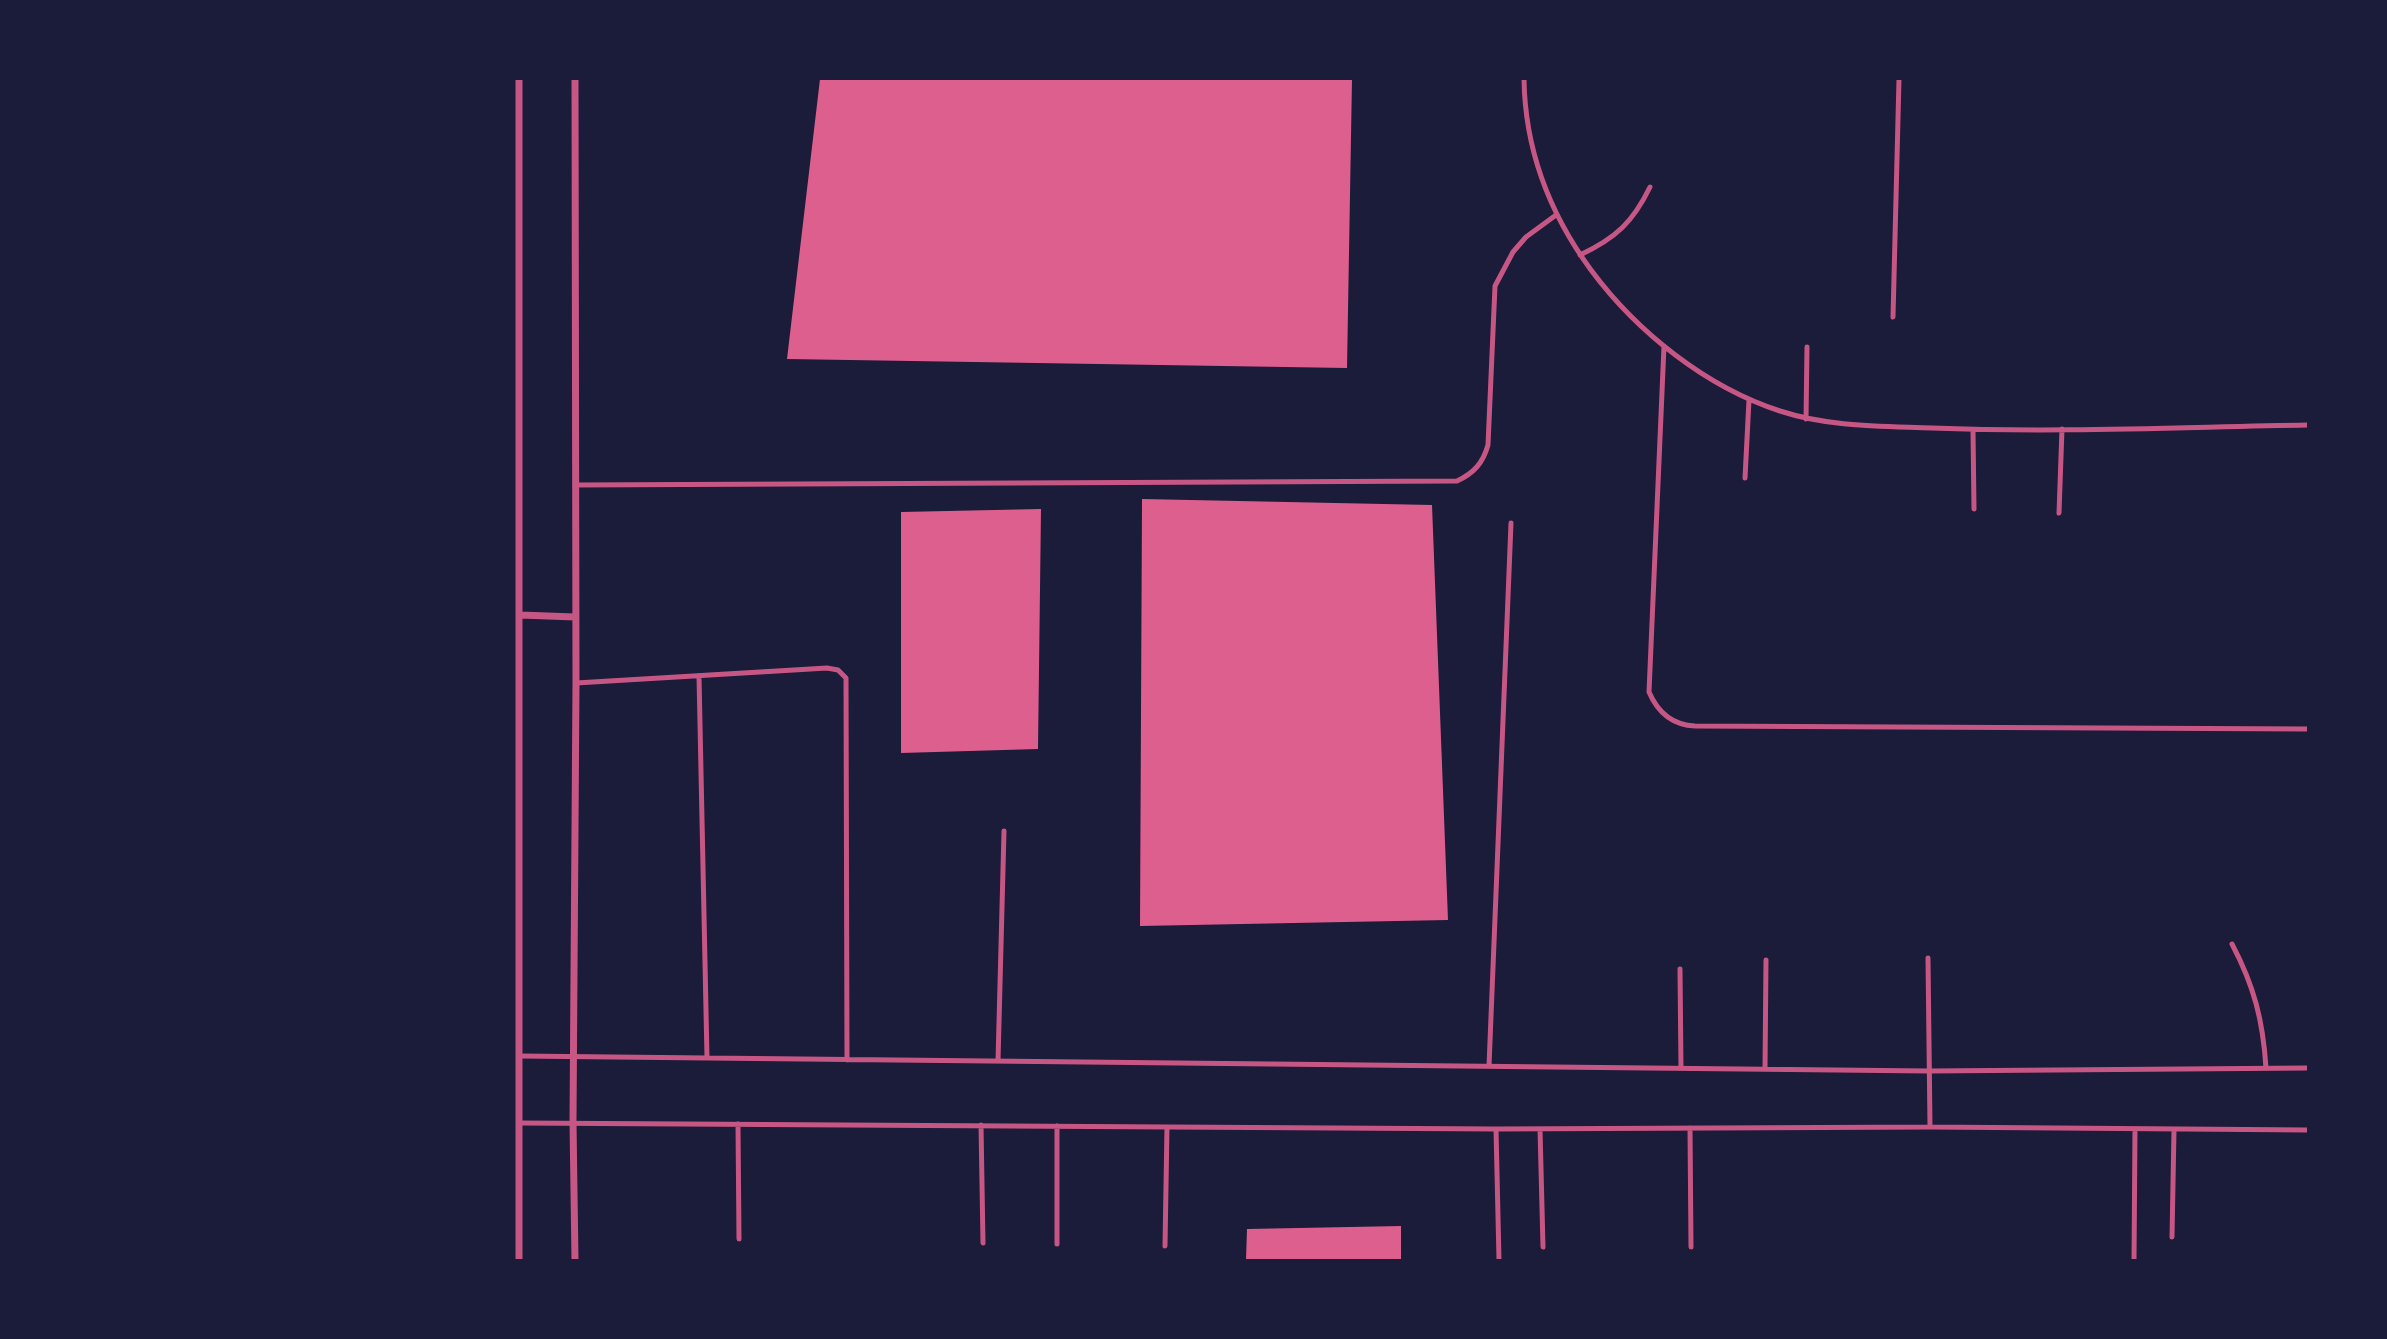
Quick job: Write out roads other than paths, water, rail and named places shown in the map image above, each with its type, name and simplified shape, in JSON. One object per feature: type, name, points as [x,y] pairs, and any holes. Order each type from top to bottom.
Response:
[{"type":"street","points":[[519,79],[519,1260]]},
{"type":"street","points":[[575,79],[575,1260]]},
{"type":"street","points":[[520,615],[575,617]]},
{"type":"lane","points":[[1524,79],[1524,109],[1536,164],[1556,215],[1580,255],[1604,288],[1664,346],[1749,400],[1806,419],[1838,424],[1973,429],[2308,425]]},
{"type":"lane","points":[[1894,317],[1899,79]]},
{"type":"lane","points":[[1580,255],[1604,244],[1623,228],[1639,209],[1650,187]]},
{"type":"lane","points":[[574,485],[1458,481],[1477,467],[1488,445],[1495,286],[1513,252],[1526,237],[1556,215]]},
{"type":"lane","points":[[1664,346],[1649,692],[1661,713],[1671,721],[1695,726],[2308,729]]},
{"type":"lane","points":[[1806,419],[1807,347]]},
{"type":"lane","points":[[1745,478],[1749,400]]},
{"type":"lane","points":[[1973,429],[1974,509]]},
{"type":"lane","points":[[2060,513],[2063,429]]},
{"type":"lane","points":[[1489,1066],[1511,523]]},
{"type":"lane","points":[[576,683],[827,668],[838,670],[846,678],[847,1060]]},
{"type":"lane","points":[[699,676],[708,1058]]},
{"type":"lane","points":[[998,1061],[1004,831]]},
{"type":"lane","points":[[2232,944],[2247,973],[2257,1003],[2264,1035],[2266,1068]]},
{"type":"lane","points":[[1928,958],[1930,1127]]},
{"type":"lane","points":[[1765,1069],[1766,960]]},
{"type":"lane","points":[[1680,969],[1681,1068]]},
{"type":"lane","points":[[520,1056],[1930,1071],[2308,1068]]},
{"type":"lane","points":[[520,1123],[1496,1129],[1930,1127],[2308,1130]]},
{"type":"lane","points":[[738,1124],[739,1239]]},
{"type":"lane","points":[[981,1125],[983,1243]]},
{"type":"lane","points":[[1057,1126],[1057,1244]]},
{"type":"lane","points":[[1165,1246],[1167,1127]]},
{"type":"lane","points":[[1690,1128],[1691,1247]]},
{"type":"lane","points":[[1496,1129],[1499,1260]]},
{"type":"lane","points":[[1540,1129],[1543,1247]]},
{"type":"lane","points":[[2134,1260],[2135,1129]]},
{"type":"lane","points":[[2172,1237],[2174,1129]]}]
